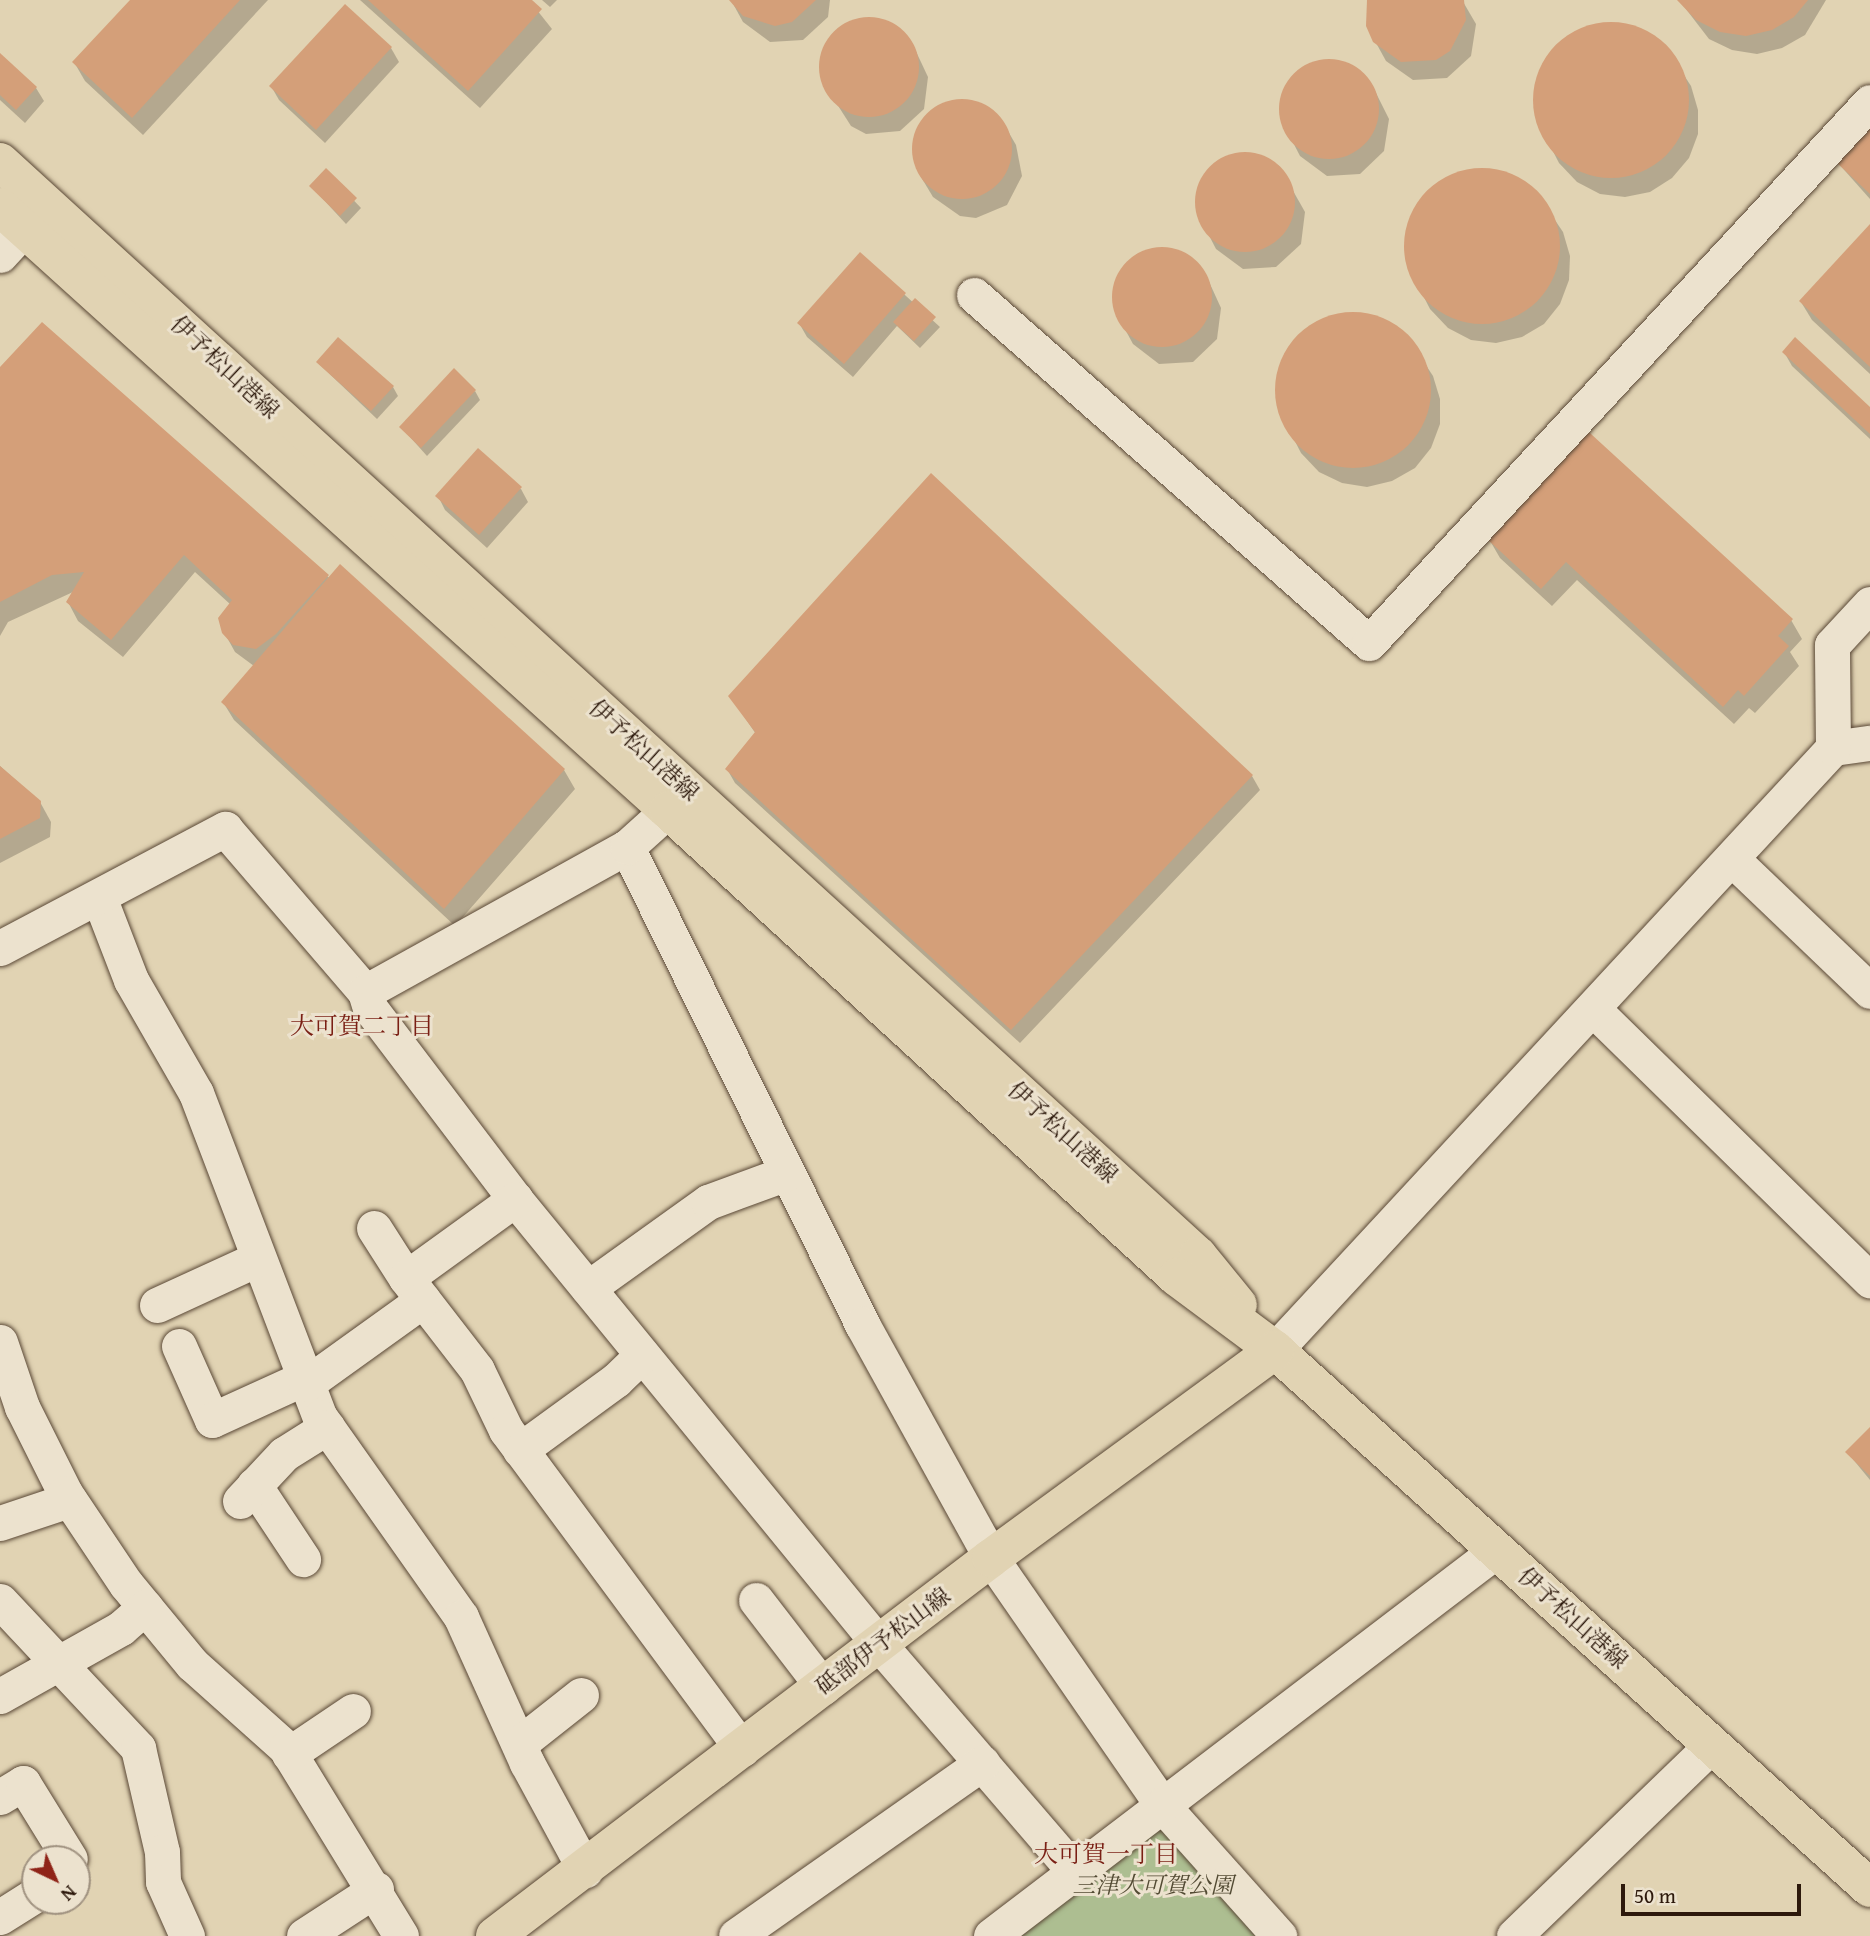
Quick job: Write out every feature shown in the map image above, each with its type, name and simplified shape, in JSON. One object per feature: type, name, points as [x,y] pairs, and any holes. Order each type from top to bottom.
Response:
[{"type":"main road","name":"伊予松山港線","points":[[0,162],[18,224],[668,810],[1177,1277],[1275,1350],[1870,1888]]},
{"type":"main road","name":"伊予松山港線","points":[[18,224],[1198,1256],[1275,1350]]},
{"type":"main road","name":"砥部伊予松山線","points":[[503,1934],[991,1558],[1275,1350]]},
{"type":"street","points":[[974,295],[1369,643],[1870,102]]},
{"type":"street","points":[[1833,748],[1832,645],[1870,604]]},
{"type":"street","points":[[1275,1350],[1833,748],[1870,743]]},
{"type":"street","points":[[365,992],[627,847],[668,810]]},
{"type":"street","points":[[0,948],[225,829],[365,992],[370,1008],[514,1199],[879,1644],[1075,1872]]},
{"type":"street","points":[[627,847],[862,1324],[991,1558],[1163,1805],[1279,1936]]},
{"type":"street","points":[[1732,859],[1870,990]]},
{"type":"street","points":[[99,897],[131,980],[196,1093],[257,1259],[305,1381],[327,1427],[461,1617],[519,1744],[585,1870]]},
{"type":"street","points":[[1593,1009],[1870,1280]]},
{"type":"street","points":[[588,1289],[708,1202],[787,1173]]},
{"type":"street","points":[[179,1346],[212,1420],[305,1381],[414,1289],[514,1199]]},
{"type":"street","points":[[374,1228],[414,1289],[477,1370],[520,1450],[742,1749]]},
{"type":"street","points":[[157,1306],[257,1259]]},
{"type":"street","points":[[0,1342],[22,1407],[69,1500],[145,1607],[192,1664],[268,1728],[289,1754],[376,1889],[401,1936]]},
{"type":"street","points":[[520,1450],[616,1380],[642,1355]]},
{"type":"street","points":[[303,1559],[247,1493],[284,1454],[327,1427]]},
{"type":"street","points":[[0,1524],[69,1500]]},
{"type":"street","points":[[991,1936],[1497,1550]]},
{"type":"street","points":[[756,1600],[823,1687]]},
{"type":"street","points":[[0,1601],[138,1748],[162,1852],[163,1882],[187,1936]]},
{"type":"street","points":[[0,1696],[121,1628],[145,1607]]},
{"type":"street","points":[[519,1744],[581,1695]]},
{"type":"street","points":[[289,1754],[353,1711]]},
{"type":"street","points":[[1514,1936],[1712,1745]]},
{"type":"street","points":[[736,1936],[982,1763]]},
{"type":"street","points":[[0,1797],[23,1783],[61,1845]]},
{"type":"street","points":[[303,1936],[376,1889]]},
{"type":"street","points":[[0,1917],[21,1904]]},
{"type":"green space","name":"三津大可賀公園","points":[[1161,1815],[1270,1936],[1002,1936]]},
{"type":"building","points":[[130,0],[240,0],[132,118],[72,62]]},
{"type":"building","points":[[368,0],[532,0],[542,9],[468,91]]},
{"type":"building","points":[[729,0],[816,0],[792,22],[775,26],[743,16]]},
{"type":"building","points":[[1367,0],[1464,0],[1466,20],[1450,51],[1436,60],[1401,62],[1373,42],[1366,26]]},
{"type":"building","points":[[1677,0],[1808,0],[1794,17],[1772,30],[1746,36],[1720,32],[1696,20]]},
{"type":"building","points":[[345,4],[392,47],[316,130],[269,86]]},
{"type":"building","points":[[869,17],[888,20],[905,31],[916,48],[919,67],[916,86],[905,103],[888,114],[869,117],[850,114],[833,103],[822,86],[819,67],[822,48],[833,31],[850,20]]},
{"type":"building","points":[[1611,22],[1641,28],[1666,45],[1683,70],[1689,100],[1683,130],[1666,155],[1641,172],[1611,178],[1581,172],[1556,155],[1539,130],[1533,100],[1539,70],[1556,45],[1581,28]]},
{"type":"building","points":[[0,53],[37,87],[16,110],[0,95]]},
{"type":"building","points":[[1329,59],[1348,62],[1365,73],[1376,90],[1379,109],[1376,128],[1365,145],[1348,156],[1329,159],[1310,156],[1293,145],[1282,128],[1279,109],[1282,90],[1293,73],[1310,62]]},
{"type":"building","points":[[962,99],[981,102],[998,113],[1009,130],[1012,149],[1009,168],[998,185],[981,196],[962,199],[943,196],[926,185],[915,168],[912,149],[915,130],[926,113],[943,102]]},
{"type":"building","points":[[1870,127],[1870,194],[1836,162]]},
{"type":"building","points":[[1245,152],[1264,156],[1281,166],[1291,183],[1295,202],[1291,221],[1281,238],[1264,248],[1245,252],[1226,248],[1209,238],[1199,221],[1195,202],[1199,183],[1209,166],[1226,156]]},
{"type":"building","points":[[326,168],[357,198],[340,216],[309,186]]},
{"type":"building","points":[[1482,168],[1512,174],[1537,191],[1554,216],[1560,246],[1554,276],[1537,301],[1512,318],[1482,324],[1452,318],[1427,301],[1410,276],[1404,246],[1410,216],[1427,191],[1452,174]]},
{"type":"building","points":[[1870,224],[1870,367],[1799,301]]},
{"type":"building","points":[[1162,247],[1181,251],[1198,261],[1208,278],[1212,297],[1208,316],[1198,333],[1181,343],[1162,347],[1143,343],[1126,333],[1116,316],[1112,297],[1116,278],[1126,261],[1143,251]]},
{"type":"building","points":[[860,252],[906,293],[844,364],[797,323]]},
{"type":"building","points":[[915,298],[936,317],[914,341],[893,322]]},
{"type":"building","points":[[1353,312],[1383,318],[1408,335],[1425,360],[1431,390],[1425,420],[1408,445],[1383,462],[1353,468],[1323,462],[1298,445],[1281,420],[1275,390],[1281,360],[1298,335],[1323,318]]},
{"type":"building","points":[[42,322],[329,575],[276,634],[256,649],[233,645],[222,633],[218,618],[232,600],[184,555],[111,640],[66,602],[84,572],[52,575],[0,602],[0,367]]},
{"type":"building","points":[[338,337],[394,386],[371,411],[316,362]]},
{"type":"building","points":[[1795,337],[1870,407],[1870,434],[1782,352]]},
{"type":"building","points":[[454,368],[476,390],[421,448],[399,427]]},
{"type":"building","points":[[1579,423],[1793,619],[1778,636],[1789,646],[1744,696],[1738,690],[1723,707],[1566,562],[1541,589],[1487,539]]},
{"type":"building","points":[[478,448],[522,487],[479,535],[435,496]]},
{"type":"building","points":[[931,473],[1253,775],[1011,1030],[725,769],[755,732],[728,696]]},
{"type":"building","points":[[340,564],[565,769],[444,909],[221,702]]},
{"type":"building","points":[[0,766],[41,801],[40,818],[0,839]]},
{"type":"building","points":[[1870,1427],[1870,1476],[1845,1452]]},
{"type":"district","name":"大可賀二丁目","points":[[362,1026]]},
{"type":"district","name":"大可賀一丁目","points":[[1106,1854]]}]
